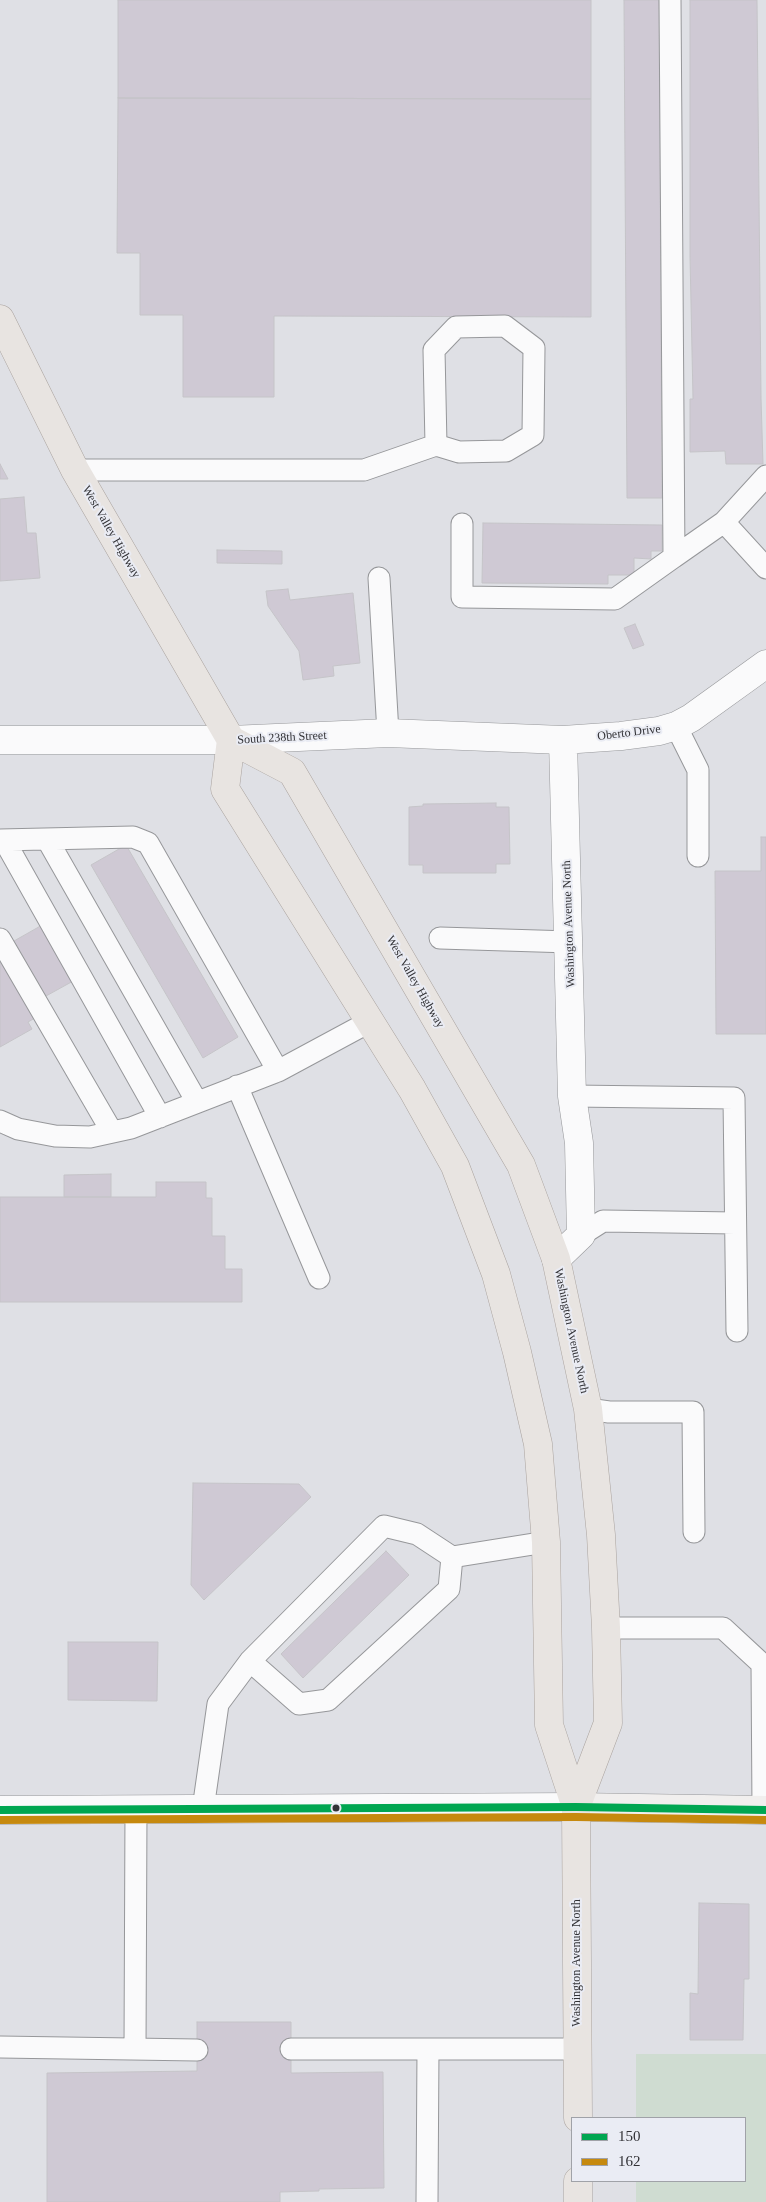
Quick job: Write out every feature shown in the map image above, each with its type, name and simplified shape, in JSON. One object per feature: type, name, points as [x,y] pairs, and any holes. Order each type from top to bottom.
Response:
[{"type":"main road","name":"West Valley Highway","points":[[0,319],[75,470],[232,740],[292,772],[521,1165],[556,1259]]},
{"type":"main road","points":[[232,740],[225,789],[369,1022]]},
{"type":"main road","name":"Washington Avenue North","points":[[369,1022],[412,1089],[455,1166],[496,1274],[538,1444],[546,1542],[549,1725],[576,1807],[578,2117]]},
{"type":"main road","name":"Washington Avenue North","points":[[556,1259],[588,1410],[600,1534],[606,1628],[608,1723],[576,1807]]},
{"type":"main road","points":[[576,1807],[765,1810]]},
{"type":"main road","points":[[578,2182],[578,2202]]},
{"type":"street","name":"Oberto Drive","points":[[563,740],[659,731],[676,726],[691,718],[766,664]]},
{"type":"street","name":"South 238th Street","points":[[0,740],[232,740],[388,733],[563,740]]},
{"type":"street","name":"Washington Avenue North","points":[[556,1259],[581,1235],[579,1142],[572,1096],[570,942],[563,740]]},
{"type":"street","points":[[0,1810],[576,1807]]},
{"type":"lane","points":[[670,0],[674,557]]},
{"type":"lane","points":[[75,470],[364,470],[436,445],[459,452],[506,451],[533,435],[534,348],[505,326],[456,327],[434,350],[436,445]]},
{"type":"lane","points":[[462,524],[462,597],[615,599],[724,522],[766,476]]},
{"type":"lane","points":[[724,522],[766,568]]},
{"type":"lane","points":[[379,578],[388,733]]},
{"type":"lane","points":[[676,726],[698,770],[698,856]]},
{"type":"lane","points":[[160,1117],[2,840],[133,837],[148,843],[278,1071]]},
{"type":"lane","points":[[47,839],[196,1102]]},
{"type":"lane","points":[[440,938],[570,942]]},
{"type":"lane","points":[[0,939],[112,1132]]},
{"type":"lane","points":[[0,1121],[18,1129],[55,1136],[90,1137],[131,1128],[278,1071],[369,1022]]},
{"type":"lane","points":[[237,1086],[319,1278]]},
{"type":"lane","points":[[572,1096],[734,1098],[737,1331]]},
{"type":"lane","points":[[581,1235],[603,1221],[736,1223]]},
{"type":"lane","points":[[588,1410],[610,1412],[693,1412],[694,1532]]},
{"type":"lane","points":[[204,1809],[218,1704],[250,1661],[384,1526],[417,1534],[452,1557],[546,1542]]},
{"type":"lane","points":[[250,1661],[298,1704],[328,1700],[448,1589],[452,1557]]},
{"type":"lane","points":[[606,1628],[723,1628],[764,1664],[765,1810]]},
{"type":"lane","points":[[135,2049],[136,1809]]},
{"type":"lane","points":[[0,2047],[197,2050]]},
{"type":"lane","points":[[291,2049],[577,2049]]},
{"type":"lane","points":[[427,2202],[428,2049]]},
{"type":"shaded area","points":[[636,2054],[766,2054],[766,2202],[636,2202],[636,2182],[746,2182],[746,2117],[636,2117]]},
{"type":"building","points":[[118,0],[591,0],[591,99],[118,98]]},
{"type":"building","points":[[624,0],[659,0],[662,498],[627,498]]},
{"type":"building","points":[[690,0],[757,0],[763,464],[726,464],[725,451],[690,452],[690,399],[693,399],[690,256]]},
{"type":"building","points":[[118,98],[591,99],[591,317],[274,316],[274,397],[183,397],[183,315],[140,315],[140,253],[117,253]]},
{"type":"building","points":[[0,464],[8,479],[0,479]]},
{"type":"building","points":[[24,497],[27,533],[36,533],[40,578],[0,581],[0,499]]},
{"type":"building","points":[[483,523],[662,525],[662,551],[651,551],[651,559],[634,558],[634,575],[608,575],[608,584],[482,583]]},
{"type":"building","points":[[217,550],[282,551],[282,564],[217,563]]},
{"type":"building","points":[[288,589],[290,600],[353,593],[360,663],[333,666],[334,676],[303,680],[299,651],[268,606],[266,591]]},
{"type":"building","points":[[635,624],[644,645],[633,649],[624,628]]},
{"type":"building","points":[[496,803],[496,807],[509,807],[510,864],[496,864],[496,873],[423,873],[423,865],[409,865],[409,807],[423,806],[423,804]]},
{"type":"building","points":[[761,837],[766,837],[766,1034],[716,1034],[715,871],[761,871]]},
{"type":"building","points":[[126,845],[238,1037],[203,1058],[91,865]]},
{"type":"building","points":[[44,924],[75,980],[46,996],[14,941]]},
{"type":"building","points":[[0,959],[42,1014],[28,1022],[32,1029],[0,1047]]},
{"type":"building","points":[[111,1174],[111,1197],[64,1197],[64,1175]]},
{"type":"building","points":[[156,1182],[206,1182],[206,1198],[212,1198],[212,1236],[225,1236],[225,1269],[242,1269],[242,1302],[0,1302],[0,1197],[156,1197]]},
{"type":"building","points":[[193,1483],[299,1484],[311,1497],[204,1600],[191,1585]]},
{"type":"building","points":[[386,1551],[409,1575],[303,1678],[281,1654]]},
{"type":"building","points":[[68,1642],[158,1642],[157,1701],[68,1700]]},
{"type":"building","points":[[699,1903],[749,1904],[749,1979],[744,1979],[743,2040],[690,2040],[690,1993],[698,1994]]},
{"type":"building","points":[[197,2022],[291,2022],[291,2073],[383,2072],[384,2188],[280,2192],[280,2202],[47,2202],[47,2073],[197,2071]]},
{"type":"transit line","name":"150","points":[[0,1810],[576,1807],[766,1810]]},
{"type":"transit line","name":"162","points":[[0,1820],[576,1817],[766,1820]]}]
